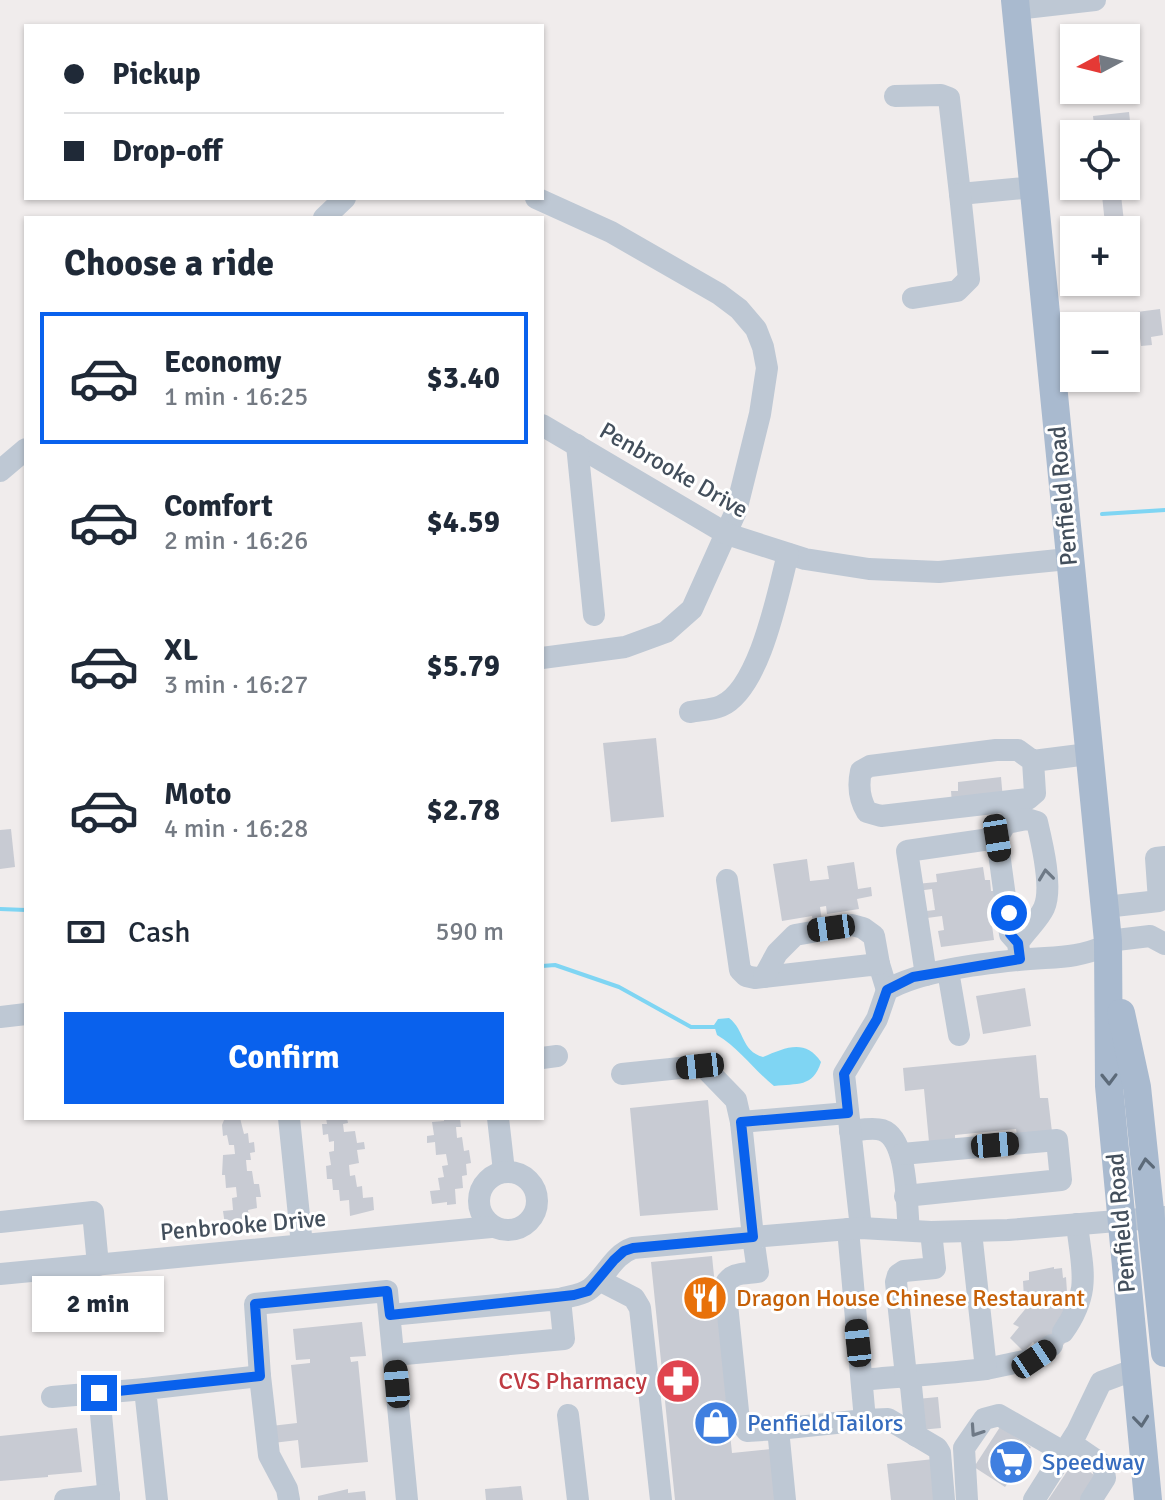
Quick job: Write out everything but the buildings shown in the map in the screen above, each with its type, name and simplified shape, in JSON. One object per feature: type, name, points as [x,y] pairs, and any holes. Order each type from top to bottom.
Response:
[{"type":"main road","name":"Penfield Road","points":[[1015,4],[1105,907],[1109,1086],[1148,1500]]},
{"type":"main road","name":"Penfield Road","points":[[1108,943],[1159,1217],[1165,1353]]},
{"type":"street","points":[[1015,4],[1095,0]]},
{"type":"street","points":[[895,96],[941,95],[949,98],[969,279],[957,291],[913,298]]},
{"type":"street","points":[[960,194],[1034,187]]},
{"type":"street","points":[[326,216],[343,200]]},
{"type":"street","points":[[540,200],[611,232],[719,294],[739,309],[756,329],[767,368],[765,389],[736,511],[692,609],[666,632],[625,647],[544,658]]},
{"type":"street","name":"Penbrooke Drive","points":[[544,426],[727,534],[788,554],[869,569],[939,572],[1068,559]]},
{"type":"street","points":[[577,445],[594,615]]},
{"type":"street","points":[[0,471],[24,451]]},
{"type":"street","points":[[690,712],[722,706],[739,691],[752,671],[765,638],[788,554]]},
{"type":"street","points":[[1033,761],[1035,793],[1028,799],[881,816],[867,812],[862,803],[859,780],[861,771],[870,766],[996,750],[1018,750],[1033,761],[1088,754]]},
{"type":"street","points":[[1027,819],[1037,822],[1049,897],[1019,951],[1010,934],[997,838],[1006,823],[1027,819]]},
{"type":"street","points":[[959,1035],[937,973],[907,851],[997,838]]},
{"type":"street","points":[[1105,907],[1159,901],[1156,858],[1165,857]]},
{"type":"street","points":[[727,880],[740,970],[746,976],[764,977],[879,964]]},
{"type":"street","points":[[1009,913],[1035,920]]},
{"type":"street","points":[[764,977],[777,953],[795,935],[852,925],[874,936],[887,990],[877,1019],[844,1074],[865,1420]]},
{"type":"street","points":[[887,990],[913,977],[1019,951],[1083,955],[1108,943],[1150,936],[1165,944]]},
{"type":"street","points":[[0,1017],[24,1014]]},
{"type":"street","points":[[622,1074],[700,1066],[736,1100],[758,1272],[734,1275],[728,1278],[725,1285],[739,1421],[747,1431],[888,1419],[937,1448],[944,1500]]},
{"type":"street","points":[[289,1120],[302,1245]]},
{"type":"street","points":[[491,1227],[479,1209],[478,1199],[486,1180],[504,1171],[498,1120]]},
{"type":"street","points":[[741,1122],[849,1122],[883,1130],[893,1137],[902,1154],[905,1196],[935,1268],[904,1271],[898,1275],[896,1282],[916,1436]]},
{"type":"street","points":[[902,1154],[1057,1140],[1061,1180],[905,1196]]},
{"type":"street","name":"Penbrooke Drive","points":[[0,1274],[491,1227],[518,1229],[527,1224],[537,1208],[535,1189],[530,1181],[504,1171]]},
{"type":"street","points":[[0,1222],[93,1212],[98,1265]]},
{"type":"street","points":[[390,1315],[560,1299],[588,1291],[614,1260],[633,1248],[854,1229],[971,1232],[1159,1217]]},
{"type":"street","points":[[862,1380],[923,1377],[1034,1359],[1058,1338],[1076,1313],[1083,1296],[1077,1224]]},
{"type":"street","points":[[971,1232],[986,1369]]},
{"type":"street","points":[[599,1280],[634,1298],[640,1308],[661,1500]]},
{"type":"street","points":[[289,1500],[287,1489],[269,1455],[255,1304],[387,1291],[407,1500]]},
{"type":"street","points":[[394,1355],[564,1339],[560,1299]]},
{"type":"street","points":[[1034,1500],[1068,1448],[1101,1382],[1136,1369]]},
{"type":"street","points":[[52,1397],[260,1376]]},
{"type":"street","points":[[145,1389],[157,1500]]},
{"type":"street","points":[[65,1500],[109,1498],[99,1393]]},
{"type":"street","points":[[568,1415],[578,1500]]},
{"type":"street","points":[[967,1500],[964,1448],[984,1419],[999,1415],[1103,1465],[1105,1478],[1091,1500]]},
{"type":"street","points":[[778,1429],[785,1500]]},
{"type":"water","points":[[729,1018],[756,1054],[763,1057],[787,1048],[801,1047],[821,1062],[818,1070],[803,1083],[774,1086],[717,1035],[714,1025],[718,1019]]},
{"type":"waterway","points":[[1102,514],[1165,510]]},
{"type":"waterway","points":[[0,909],[24,910]]},
{"type":"waterway","points":[[544,966],[555,965],[619,987],[691,1027],[718,1027]]},
{"type":"place","name":"Dragon House Chinese Restaurant","points":[[705,1298]]},
{"type":"place","name":"CVS Pharmacy","points":[[678,1381]]},
{"type":"place","name":"Penfield Tailors","points":[[716,1423]]},
{"type":"place","name":"Speedway","points":[[1011,1462]]},
{"type":"route","points":[[99,1393],[260,1376],[255,1304],[387,1291],[390,1315],[560,1299],[588,1291],[614,1260],[633,1248],[753,1237],[741,1122],[848,1113],[844,1074],[877,1019],[887,990],[913,977],[1020,959],[1018,943],[1010,934],[1009,913]]}]
